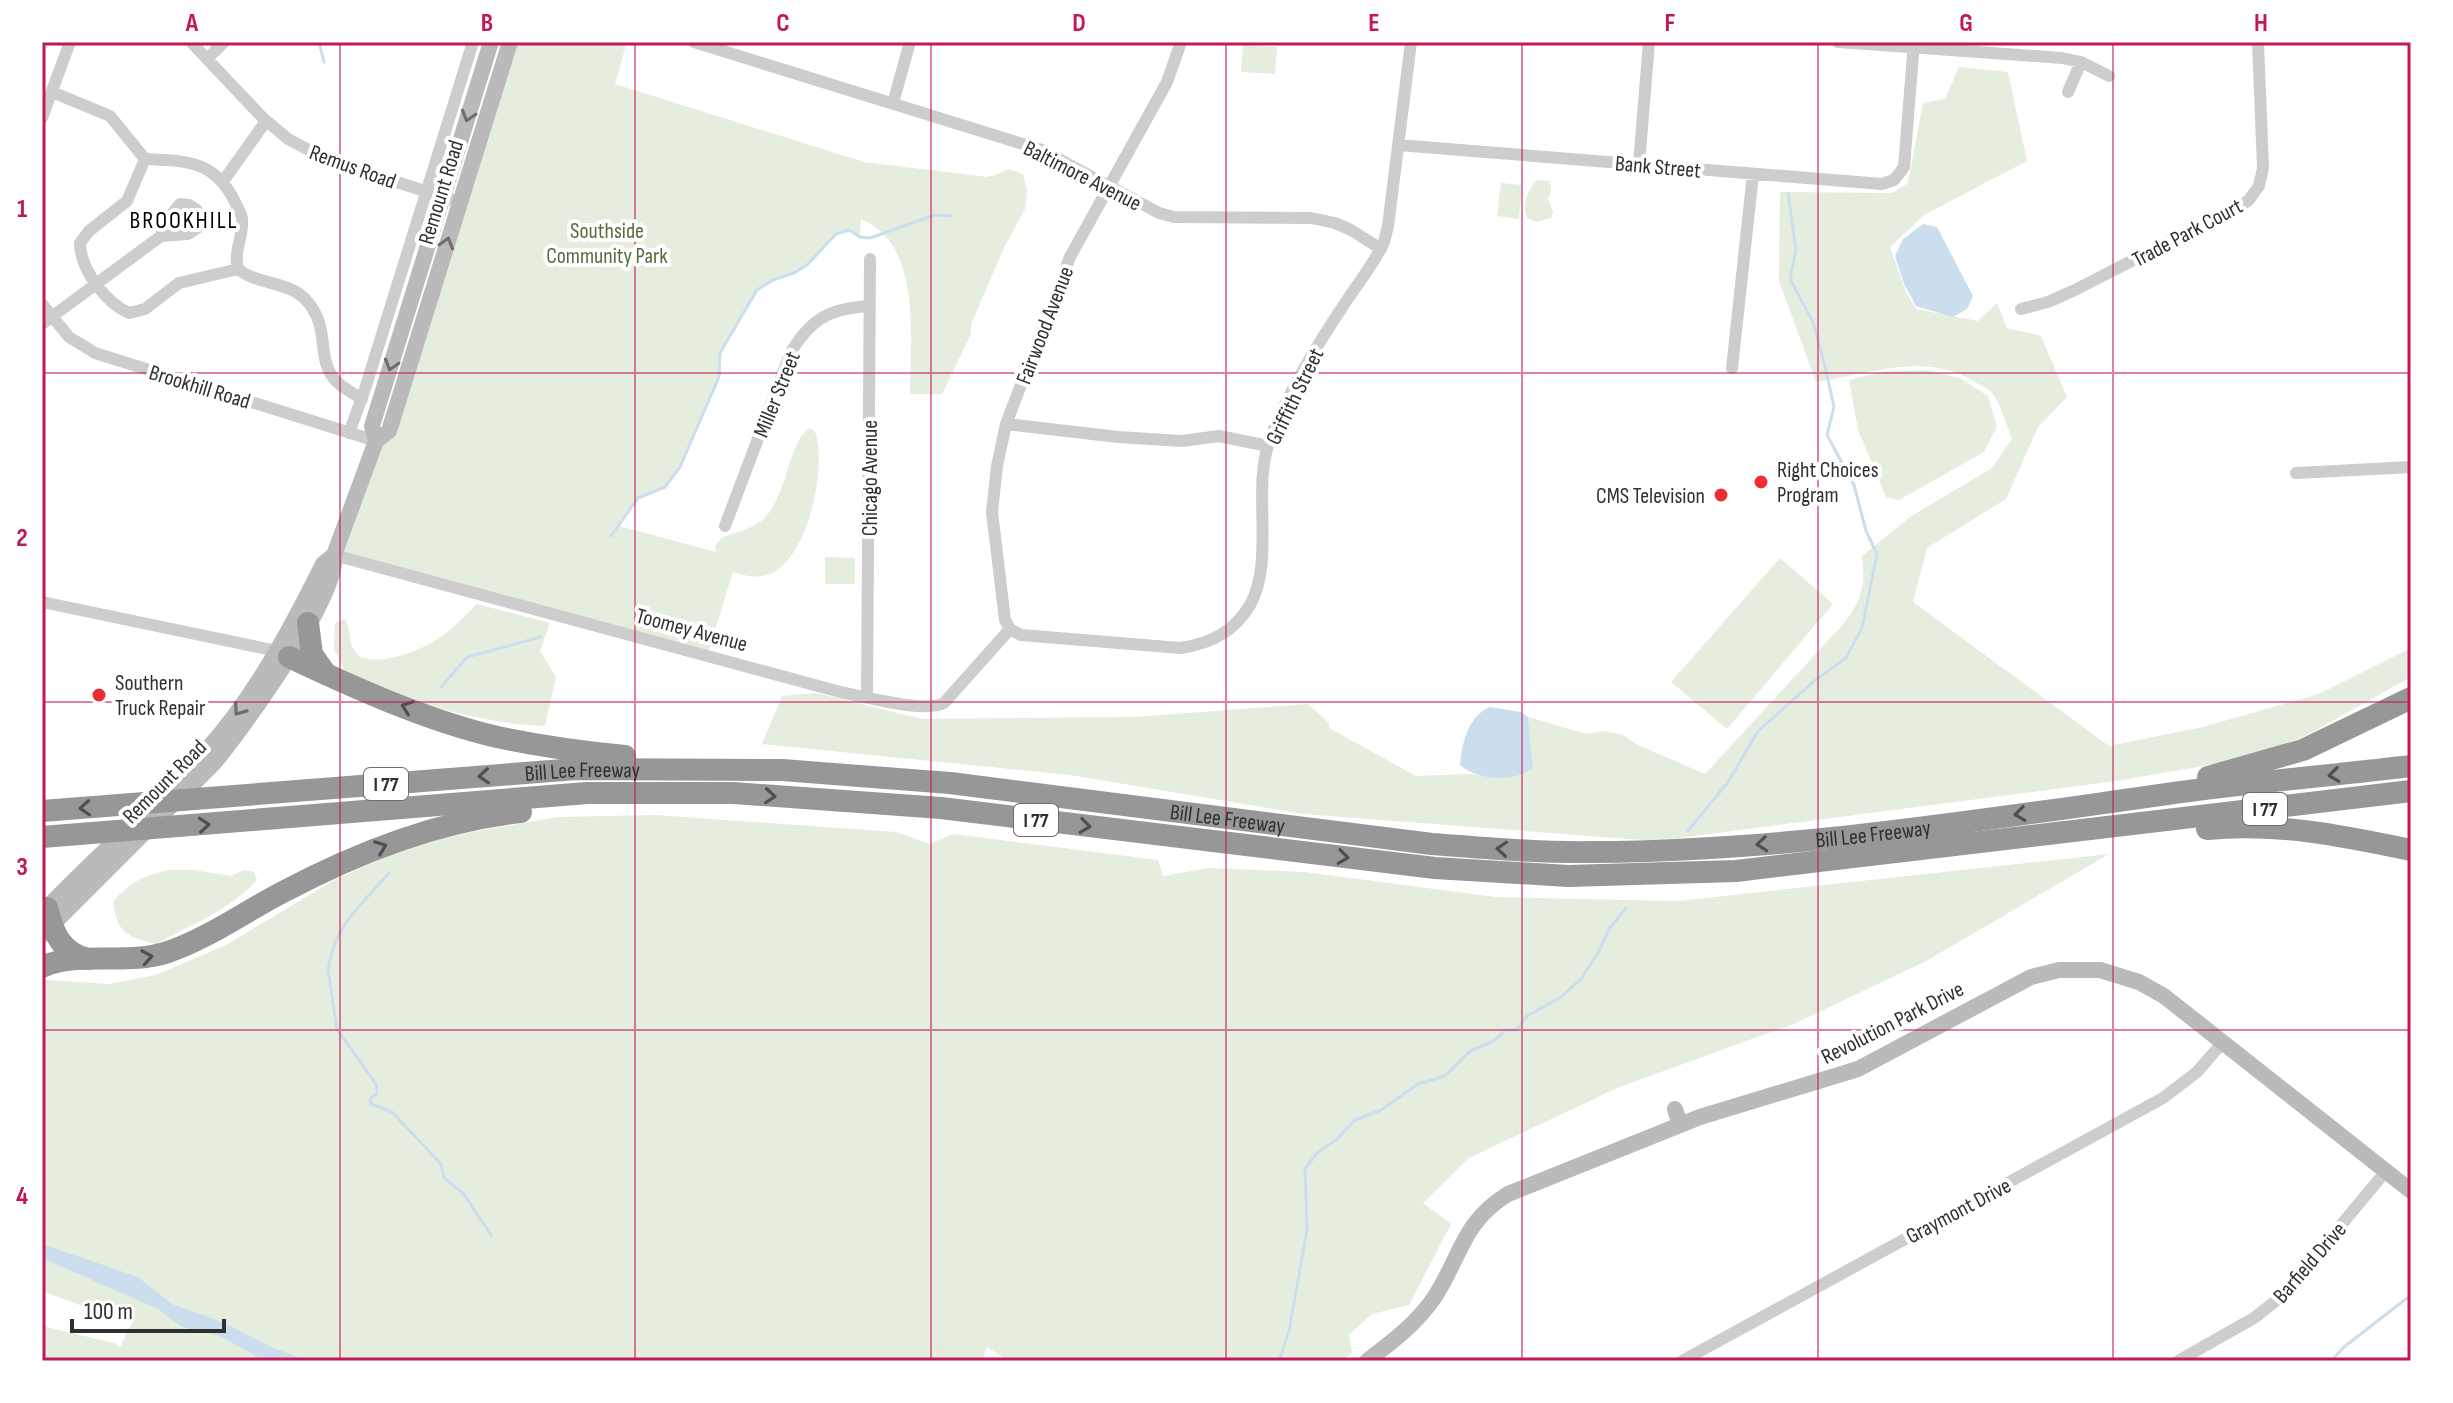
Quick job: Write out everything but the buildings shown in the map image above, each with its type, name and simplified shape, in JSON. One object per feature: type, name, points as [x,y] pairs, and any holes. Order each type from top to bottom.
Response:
[{"type":"highway","points":[[308,623],[312,654],[327,675]]},
{"type":"highway","points":[[283,654],[406,707],[496,737],[562,749],[730,769]]},
{"type":"highway","points":[[2059,809],[2281,758],[2359,725],[2411,698]]},
{"type":"highway","name":"Bill Lee Freeway","points":[[42,811],[576,769],[782,770],[913,779],[1432,844],[1536,851],[1672,850],[1746,846],[2191,790],[2411,766]]},
{"type":"highway","name":"Bill Lee Freeway","points":[[42,837],[587,793],[733,793],[941,808],[1435,868],[1568,876],[1736,871],[2411,791]]},
{"type":"highway","points":[[42,967],[67,960],[149,957],[181,947],[321,872],[430,830],[510,813],[733,793]]},
{"type":"highway","points":[[2118,826],[2176,832],[2215,828],[2298,830],[2411,850]]},
{"type":"highway","points":[[46,920],[68,951],[94,960]]},
{"type":"main road","name":"Remount Road","points":[[46,920],[91,864],[194,764],[308,623],[334,571],[334,555],[376,441],[389,431],[491,42]]},
{"type":"main road","name":"Remount Road","points":[[451,200],[510,42]]},
{"type":"main road","name":"Remount Road","points":[[46,920],[112,863],[215,762],[261,702],[323,564],[334,555]]},
{"type":"main road","name":"Revolution Park Drive","points":[[1367,1361],[1422,1314],[1447,1275],[1470,1227],[1495,1202],[1508,1194],[1678,1117],[1858,1069],[2013,985],[2059,970],[2100,970],[2139,982],[2164,996],[2411,1191]]},
{"type":"street","points":[[42,118],[70,42]]},
{"type":"street","name":"Remus Road","points":[[191,42],[266,121],[307,151],[451,200]]},
{"type":"street","points":[[207,59],[224,42]]},
{"type":"street","points":[[349,433],[473,42]]},
{"type":"street","name":"Baltimore Avenue","points":[[694,42],[1042,150],[1152,210],[1174,217],[1311,218],[1351,230],[1381,249]]},
{"type":"street","points":[[893,103],[910,42]]},
{"type":"street","name":"Fairwood Avenue","points":[[1010,629],[1005,620],[992,512],[1006,424],[1070,257],[1167,82],[1181,42]]},
{"type":"street","name":"Griffith Street","points":[[1010,629],[1021,635],[1172,648],[1204,643],[1226,632],[1244,614],[1257,587],[1268,446],[1319,344],[1381,249],[1388,226],[1411,42]]},
{"type":"street","points":[[1639,164],[1649,42]]},
{"type":"street","points":[[1838,42],[1914,45],[2062,58],[2081,62],[2109,76]]},
{"type":"street","name":"Trade Park Court","points":[[2021,309],[2075,290],[2248,201],[2259,186],[2263,168],[2258,42]]},
{"type":"street","name":"Bank Street","points":[[1398,145],[1882,184],[1900,175],[1905,160],[1914,45]]},
{"type":"street","points":[[2068,92],[2081,62]]},
{"type":"street","points":[[52,92],[110,116],[145,159],[204,166],[224,180],[242,218],[235,259],[238,269],[249,276],[291,290],[307,301],[322,329],[329,372],[341,385],[362,399]]},
{"type":"street","points":[[224,180],[266,121]]},
{"type":"street","points":[[145,159],[127,201],[89,231],[80,243],[83,261],[97,284],[123,311],[133,313],[145,309],[179,283],[238,269]]},
{"type":"street","points":[[1732,368],[1753,174]]},
{"type":"street","points":[[47,320],[161,236]]},
{"type":"street","name":"Chicago Avenue","points":[[867,697],[870,259]]},
{"type":"street","name":"Brookhill Road","points":[[42,304],[47,320],[95,353],[376,441]]},
{"type":"street","name":"Miller Street","points":[[725,526],[798,341],[808,328],[826,315],[843,308],[870,306]]},
{"type":"street","points":[[1006,424],[1182,441],[1219,436],[1268,446]]},
{"type":"street","points":[[2296,473],[2411,467]]},
{"type":"street","name":"Toomey Avenue","points":[[334,555],[867,697],[938,706],[1010,629]]},
{"type":"street","points":[[42,602],[283,654]]},
{"type":"street","name":"Graymont Drive","points":[[1682,1361],[2163,1098],[2197,1072],[2223,1042]]},
{"type":"street","name":"Barfield Drive","points":[[2178,1361],[2254,1318],[2282,1296],[2386,1171]]},
{"type":"green space","name":"Southside Community Park","points":[[510,42],[627,42],[615,84],[864,162],[987,177],[1008,169],[1023,174],[1027,191],[1025,209],[1004,248],[971,324],[971,334],[942,394],[910,394],[911,321],[904,271],[895,249],[881,231],[861,219],[860,237],[849,230],[836,234],[807,265],[757,290],[720,353],[719,377],[680,467],[665,487],[638,498],[619,526],[716,552],[715,546],[721,538],[752,527],[770,512],[797,444],[810,428],[815,432],[819,468],[816,491],[802,536],[792,555],[779,569],[760,577],[733,572],[707,656],[334,555],[389,430]]},
{"type":"green space","points":[[1243,45],[1277,47],[1275,74],[1241,72]]},
{"type":"green space","points":[[1959,67],[2008,72],[2027,161],[1924,215],[1890,247],[1906,292],[1916,309],[1978,321],[1997,303],[2007,328],[2041,336],[2067,397],[2038,427],[2006,499],[1927,548],[1913,602],[2109,746],[2203,727],[2319,694],[2411,648],[2411,677],[2307,735],[2256,757],[2116,781],[1655,841],[1303,814],[1070,775],[762,744],[782,696],[816,693],[922,719],[1134,717],[1308,704],[1329,723],[1329,728],[1416,776],[1470,774],[1495,778],[1533,768],[1528,717],[1586,734],[1605,731],[1623,735],[1638,745],[1705,774],[1845,622],[1861,591],[1862,556],[1910,517],[1992,468],[2012,439],[1991,392],[1957,373],[1917,366],[1897,367],[1816,382],[1779,281],[1780,192],[1892,193],[1908,183],[1923,103],[1945,99]]},
{"type":"green space","points":[[1537,180],[1550,181],[1548,199],[1553,212],[1551,218],[1536,222],[1527,218],[1525,203]]},
{"type":"green space","points":[[1501,183],[1522,185],[1519,219],[1497,216]]},
{"type":"green space","points":[[1924,370],[1960,378],[1988,396],[1997,426],[1984,452],[1899,500],[1886,497],[1858,430],[1849,380],[1881,372]]},
{"type":"green space","points":[[825,557],[855,558],[855,584],[825,584]]},
{"type":"green space","points":[[1780,558],[1833,604],[1727,729],[1671,682]]},
{"type":"green space","points":[[477,604],[550,623],[540,651],[556,677],[545,726],[469,716],[372,686],[348,677],[334,649],[335,623],[344,619],[353,649],[364,658],[386,659],[410,653],[432,643]]},
{"type":"green space","points":[[656,815],[896,832],[930,844],[953,834],[1158,860],[1163,876],[1209,868],[1305,872],[1495,897],[1678,901],[2109,854],[1928,960],[1796,1023],[1617,1088],[1469,1158],[1423,1203],[1451,1224],[1409,1305],[1372,1314],[1349,1335],[1352,1353],[1341,1361],[1008,1361],[987,1347],[982,1361],[42,1361],[42,1326],[120,1347],[134,1319],[96,1311],[42,1291],[42,985],[46,980],[109,984],[156,975],[226,945],[336,879],[425,840],[558,817]]},
{"type":"green space","points":[[168,870],[194,870],[231,876],[244,870],[254,872],[257,880],[235,900],[156,944],[131,936],[121,927],[113,902],[138,881]]},
{"type":"water","points":[[1923,224],[1937,227],[1973,296],[1967,309],[1953,317],[1916,306],[1904,284],[1895,256],[1903,239]]},
{"type":"water","points":[[1490,707],[1521,712],[1528,717],[1533,768],[1525,773],[1506,778],[1486,777],[1460,765],[1471,724]]},
{"type":"water","points":[[42,1244],[138,1277],[172,1304],[220,1321],[271,1347],[309,1361],[265,1361],[220,1336],[182,1327],[158,1309],[42,1258]]},
{"type":"waterway","points":[[319,42],[324,62]]},
{"type":"waterway","points":[[1688,831],[1728,782],[1758,731],[1813,682],[1846,658],[1862,628],[1877,554],[1866,531],[1854,485],[1827,435],[1834,407],[1824,362],[1813,322],[1790,279],[1796,250],[1788,193]]},
{"type":"waterway","points":[[611,536],[638,498],[665,487],[680,467],[719,377],[720,353],[757,290],[807,265],[836,234],[849,230],[860,237],[870,238],[935,215],[951,216]]},
{"type":"waterway","points":[[441,687],[467,657],[541,637]]},
{"type":"waterway","points":[[389,873],[350,917],[331,955],[328,970],[337,1029],[376,1084],[377,1093],[370,1099],[371,1104],[392,1112],[441,1164],[444,1178],[463,1193],[491,1235]]},
{"type":"waterway","points":[[1279,1361],[1289,1331],[1307,1230],[1305,1169],[1318,1152],[1337,1139],[1355,1120],[1381,1110],[1418,1084],[1445,1076],[1470,1051],[1494,1041],[1506,1030],[1516,1030],[1527,1016],[1561,997],[1581,979],[1609,929],[1626,908]]},
{"type":"waterway","points":[[2331,1361],[2344,1347],[2411,1295]]},
{"type":"place","name":"Right Choices Program","points":[[1761,482]]},
{"type":"place","name":"CMS Television","points":[[1721,495]]},
{"type":"place","name":"Southern Truck Repair","points":[[99,695]]},
{"type":"district","name":"BROOKHILL","points":[[184,220]]}]
